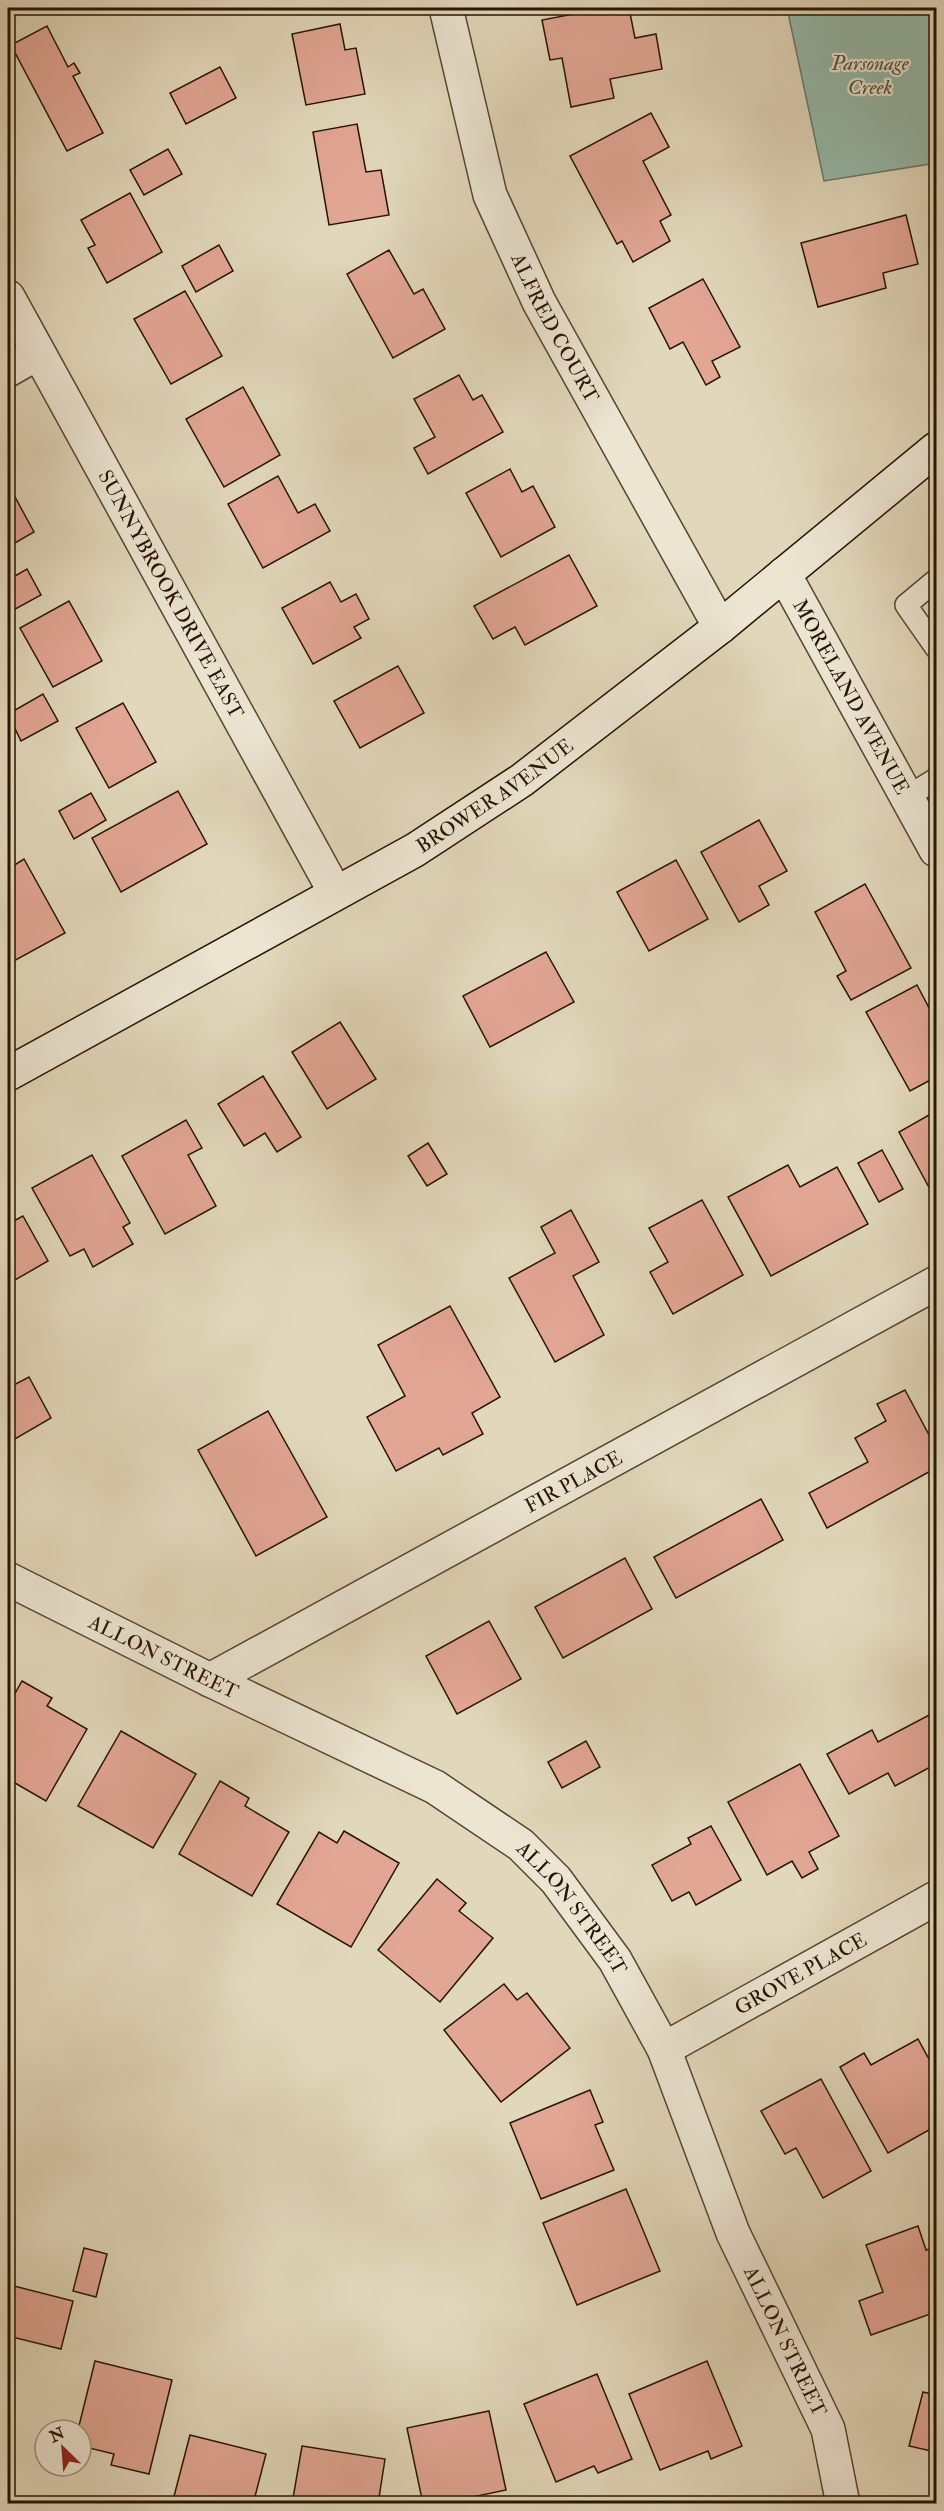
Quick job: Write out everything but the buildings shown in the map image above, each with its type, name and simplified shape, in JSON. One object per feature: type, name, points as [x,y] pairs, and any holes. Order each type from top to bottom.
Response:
[{"type":"street","name":"ALFRED COURT","points":[[446,8],[490,195],[539,302],[720,627]]},
{"type":"street","name":"SUNNYBROOK DRIVE EAST","points":[[8,297],[335,892]]},
{"type":"street","points":[[8,370],[38,353]]},
{"type":"street","name":"BROWER AVENUE","points":[[8,1074],[415,850],[522,780],[720,627],[936,449]]},
{"type":"street","name":"MORELAND AVENUE","points":[[784,574],[936,850]]},
{"type":"street","name":"FIR PLACE","points":[[210,1680],[936,1283]]},
{"type":"street","name":"ALLON STREET","points":[[8,1579],[210,1680],[435,1787],[521,1845],[556,1880],[615,1960],[664,2049],[734,2233],[828,2429],[843,2504]]},
{"type":"street","name":"GROVE PLACE","points":[[664,2049],[936,1898]]},
{"type":"lane","points":[[936,580],[906,605],[936,648]]},
{"type":"lane","points":[[907,797],[936,778]]},
{"type":"water","name":"Parsonage Creek","points":[[787,8],[936,8],[936,163],[824,181]]}]
